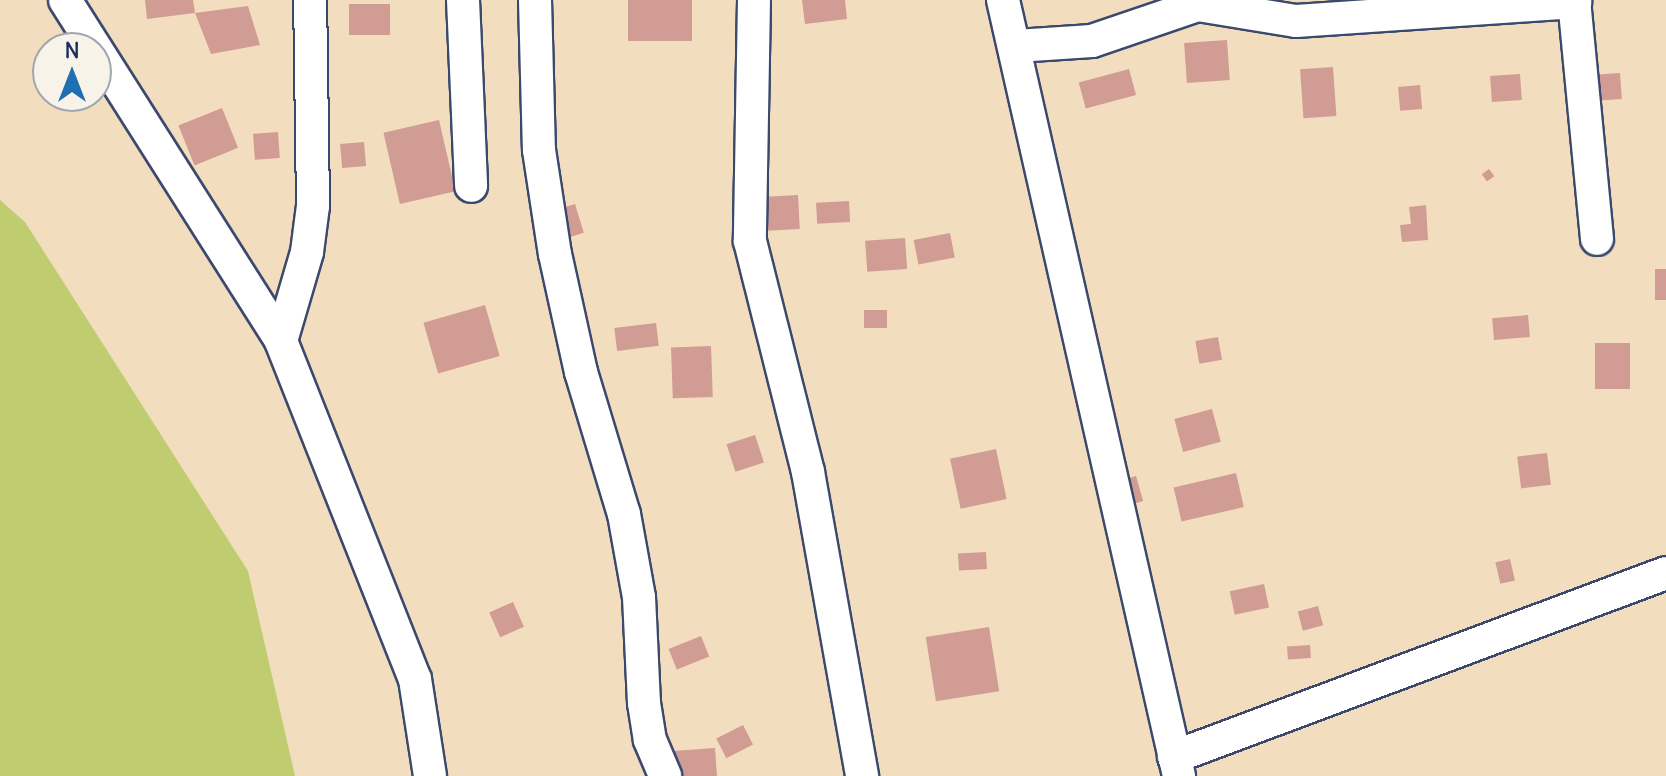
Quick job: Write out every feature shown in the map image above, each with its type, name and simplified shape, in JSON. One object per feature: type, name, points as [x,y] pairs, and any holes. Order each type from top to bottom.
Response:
[{"type":"street","points":[[65,0],[281,341],[415,679],[430,776]]},
{"type":"street","points":[[281,341],[307,252],[313,206],[310,0]]},
{"type":"street","points":[[463,0],[471,186]]},
{"type":"street","points":[[535,0],[539,150],[555,254],[581,372],[624,514],[639,597],[644,703],[650,740],[665,776]]},
{"type":"street","points":[[754,0],[750,241],[808,472],[862,776]]},
{"type":"street","points":[[1003,0],[1016,46],[1176,766],[1666,573]]},
{"type":"street","points":[[1016,46],[1092,41],[1198,3],[1296,21],[1574,1],[1597,239]]},
{"type":"green space","points":[[0,200],[25,222],[248,571],[295,776],[0,776]]},
{"type":"building","points":[[145,0],[193,0],[195,13],[147,19]]},
{"type":"building","points":[[628,0],[692,0],[692,41],[628,41]]},
{"type":"building","points":[[802,0],[845,0],[847,19],[805,24]]},
{"type":"building","points":[[349,4],[390,4],[390,35],[349,35]]},
{"type":"building","points":[[248,6],[260,45],[211,54],[195,13]]},
{"type":"building","points":[[1227,40],[1230,80],[1187,83],[1184,43]]},
{"type":"building","points":[[1333,67],[1336,116],[1303,118],[1300,69]]},
{"type":"building","points":[[1129,69],[1136,95],[1086,109],[1079,82]]},
{"type":"building","points":[[1620,73],[1622,99],[1593,101],[1591,75]]},
{"type":"building","points":[[1520,74],[1522,100],[1492,102],[1490,76]]},
{"type":"building","points":[[1420,85],[1422,109],[1400,111],[1398,87]]},
{"type":"building","points":[[222,108],[238,148],[195,165],[178,126]]},
{"type":"building","points":[[439,120],[455,191],[400,204],[383,133]]},
{"type":"building","points":[[278,132],[280,158],[255,160],[253,134]]},
{"type":"building","points":[[364,142],[366,166],[342,168],[340,144]]},
{"type":"building","points":[[1489,169],[1494,176],[1487,182],[1482,174]]},
{"type":"building","points":[[798,195],[800,229],[756,231],[754,197]]},
{"type":"building","points":[[849,201],[850,222],[817,224],[816,203]]},
{"type":"building","points":[[575,204],[584,233],[562,239],[553,211]]},
{"type":"building","points":[[1426,205],[1428,240],[1402,242],[1400,225],[1411,224],[1409,207]]},
{"type":"building","points":[[950,233],[955,258],[918,265],[914,240]]},
{"type":"building","points":[[905,238],[907,269],[867,272],[865,241]]},
{"type":"building","points":[[1655,269],[1666,269],[1666,300],[1655,300]]},
{"type":"building","points":[[485,305],[500,356],[438,374],[423,323]]},
{"type":"building","points":[[864,310],[887,310],[887,328],[864,328]]},
{"type":"building","points":[[1528,315],[1530,337],[1494,340],[1492,318]]},
{"type":"building","points":[[656,323],[659,346],[617,351],[614,328]]},
{"type":"building","points":[[1218,337],[1222,360],[1199,364],[1195,341]]},
{"type":"building","points":[[1595,343],[1630,343],[1630,389],[1595,389]]},
{"type":"building","points":[[711,346],[713,397],[673,398],[671,347]]},
{"type":"building","points":[[1212,409],[1221,442],[1183,452],[1174,419]]},
{"type":"building","points":[[755,435],[764,463],[735,472],[726,444]]},
{"type":"building","points":[[996,449],[1007,499],[961,509],[950,459]]},
{"type":"building","points":[[1547,453],[1551,485],[1521,488],[1517,457]]},
{"type":"building","points":[[1236,473],[1244,507],[1182,521],[1174,487]]},
{"type":"building","points":[[1136,476],[1143,501],[1129,505],[1122,480]]},
{"type":"building","points":[[986,552],[987,569],[959,570],[958,553]]},
{"type":"building","points":[[1510,559],[1515,580],[1500,584],[1495,562]]},
{"type":"building","points":[[1264,584],[1269,607],[1235,615],[1230,591]]},
{"type":"building","points":[[513,602],[524,627],[500,637],[489,613]]},
{"type":"building","points":[[1318,606],[1323,625],[1303,631],[1298,611]]},
{"type":"building","points":[[989,627],[999,691],[936,701],[926,637]]},
{"type":"building","points":[[701,636],[709,656],[677,670],[669,649]]},
{"type":"building","points":[[1310,645],[1311,658],[1288,660],[1287,647]]},
{"type":"building","points":[[743,725],[753,745],[726,758],[716,739]]},
{"type":"building","points":[[715,748],[717,776],[675,776],[673,751]]}]
